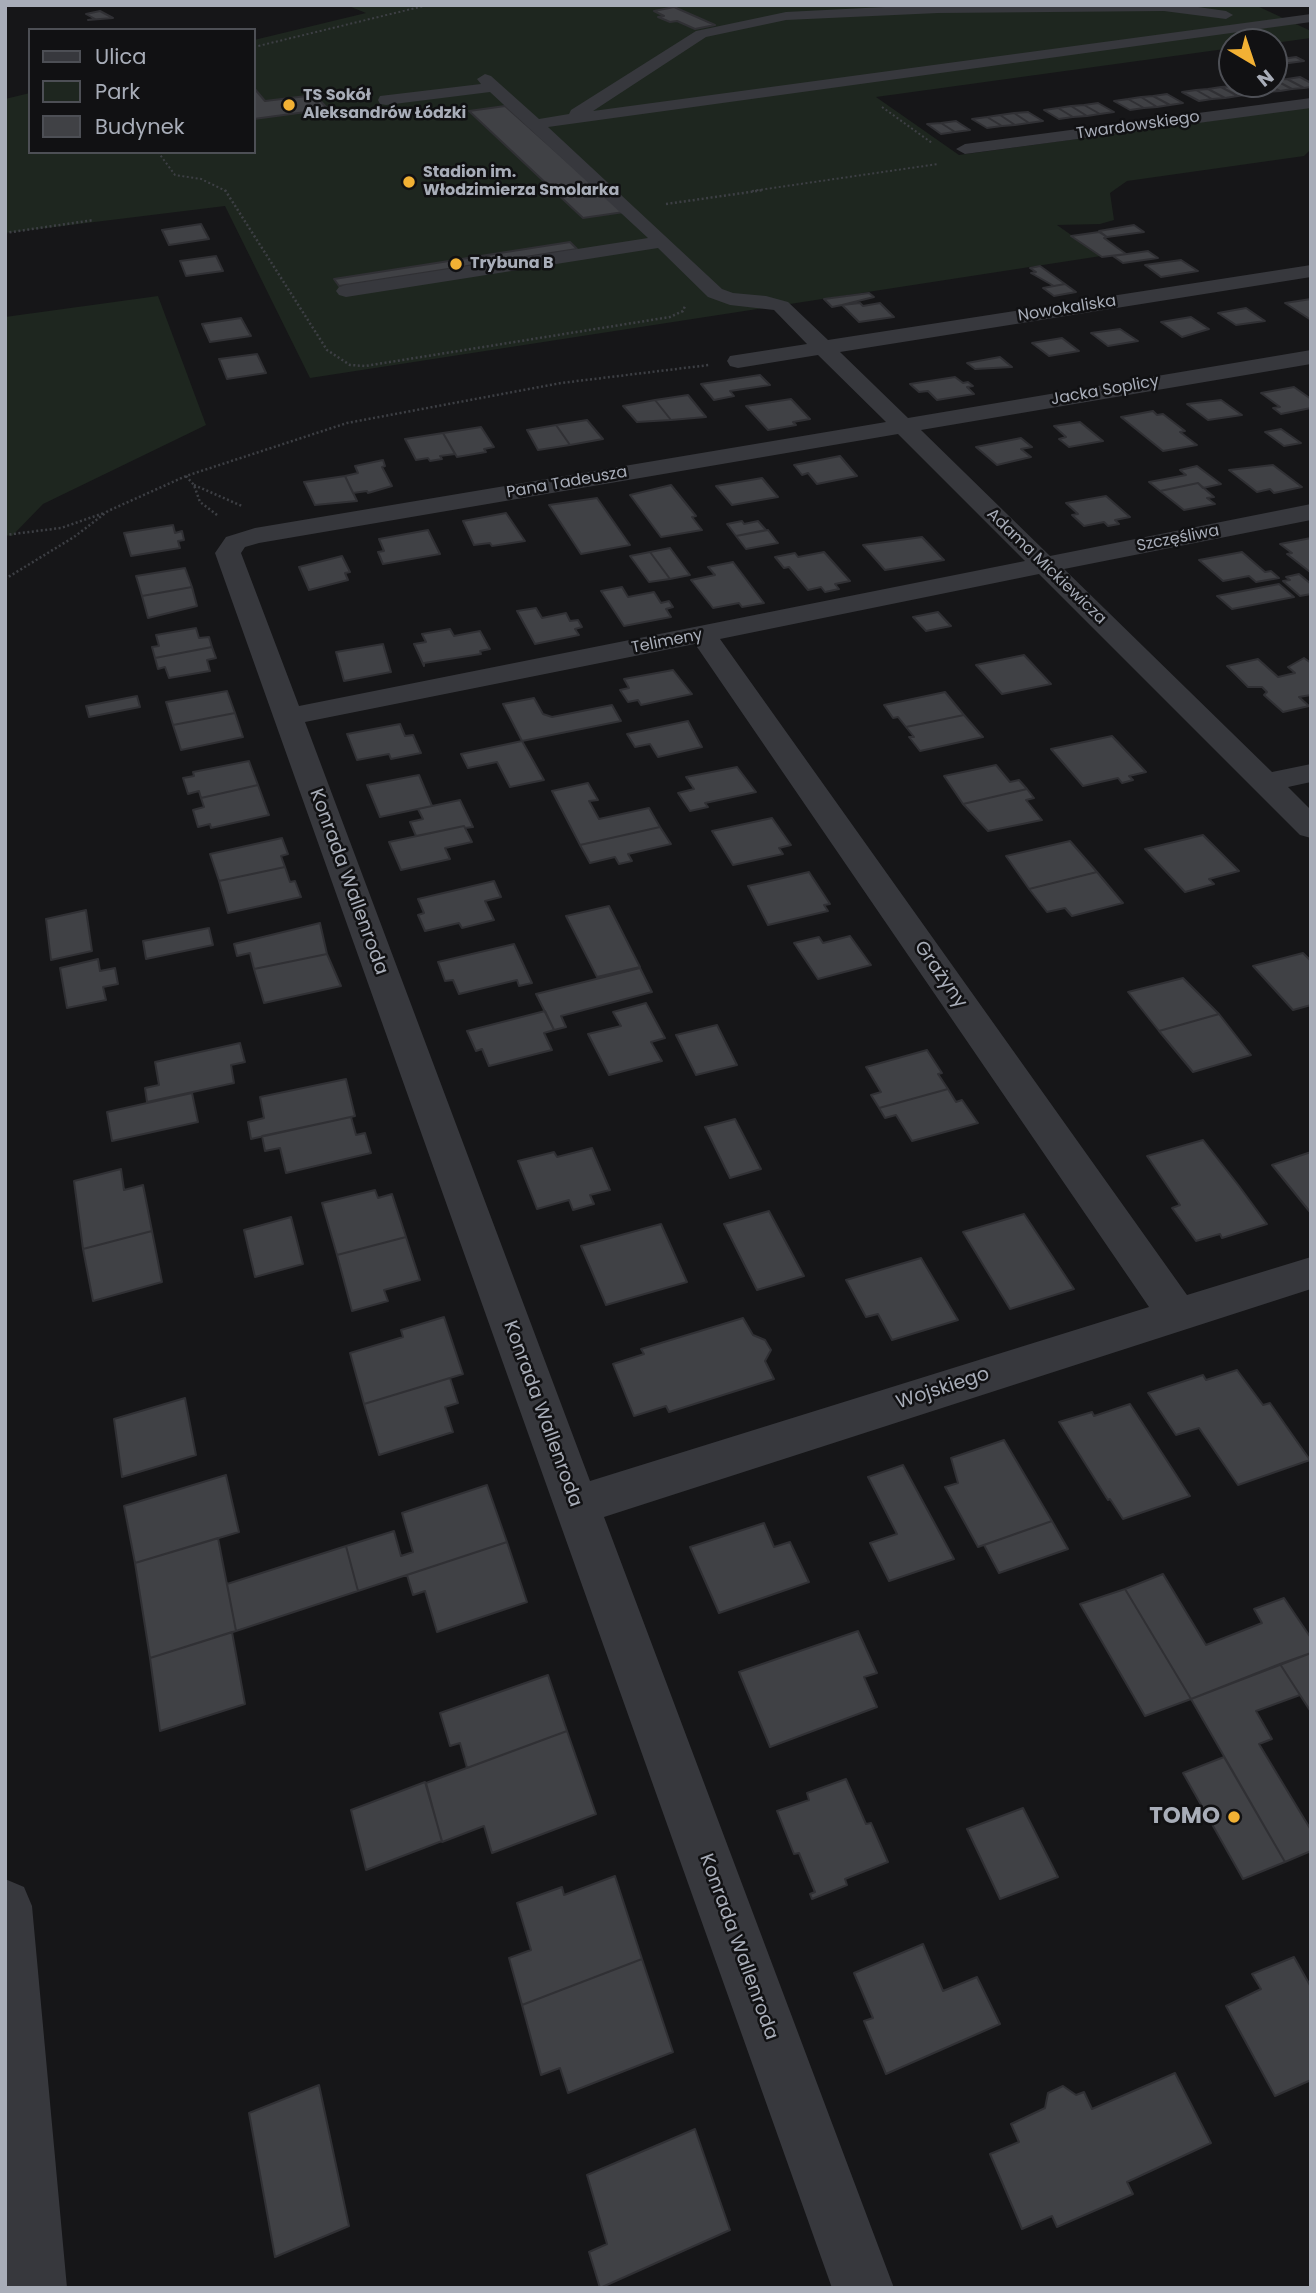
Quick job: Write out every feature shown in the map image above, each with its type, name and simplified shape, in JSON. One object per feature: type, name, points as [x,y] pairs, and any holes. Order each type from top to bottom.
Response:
[{"type":"street","points":[[568,120],[701,34],[812,13],[934,7],[1164,7],[1244,17],[1265,23]]},
{"type":"street","points":[[1284,7],[1310,18]]},
{"type":"street","points":[[536,124],[1310,18]]},
{"type":"street","points":[[386,100],[489,83],[636,216],[661,242]]},
{"type":"street","name":"Twardowskiego","points":[[965,149],[1311,103]]},
{"type":"street","points":[[346,291],[661,242]]},
{"type":"street","name":"Adama Mickiewicza","points":[[661,242],[715,293],[730,299],[782,306],[900,426],[1311,828]]},
{"type":"street","name":"Nowokaliska","points":[[738,361],[1311,271]]},
{"type":"street","name":"Jacka Soplicy","points":[[900,426],[1311,357]]},
{"type":"street","name":"Pana Tadeusza","points":[[235,542],[256,536],[900,426]]},
{"type":"street","name":"Szczęśliwa","points":[[1045,565],[1311,512]]},
{"type":"street","name":"Konrada Wallenroda","points":[[235,542],[228,553],[863,2288]]},
{"type":"street","name":"Telimeny","points":[[288,717],[1045,565]]},
{"type":"street","name":"Grażyny","points":[[703,635],[1178,1314]]},
{"type":"street","points":[[1266,783],[1311,772]]},
{"type":"street","name":"Wojskiego","points":[[576,1506],[1311,1273]]},
{"type":"street","points":[[5,1906],[36,2288]]},
{"type":"path","points":[[256,47],[428,5]]},
{"type":"path","points":[[446,5],[480,5]]},
{"type":"path","points":[[874,101],[935,145]]},
{"type":"path","points":[[159,154],[175,175],[201,179],[225,189],[327,350],[350,365],[365,366],[670,317],[683,311],[687,302]]},
{"type":"path","points":[[636,216],[639,208],[937,164]]},
{"type":"path","points":[[5,233],[94,220]]},
{"type":"path","points":[[5,535],[61,528],[108,511],[186,476],[347,423],[549,385],[738,361]]},
{"type":"path","points":[[186,476],[194,485],[200,502],[215,512],[235,542]]},
{"type":"path","points":[[5,579],[74,537],[108,511]]},
{"type":"green space","points":[[346,5],[1255,5],[1311,31],[1311,38],[1288,41],[1288,28],[1218,28],[1218,50],[876,97],[959,155],[1311,107],[1311,149],[1304,156],[1127,181],[1110,193],[1114,220],[1100,224],[1057,225],[1101,256],[310,378],[225,206],[5,233],[5,99],[28,93],[28,154],[256,154],[256,40],[366,13]]},
{"type":"green space","points":[[158,296],[206,425],[43,504],[12,536],[5,535],[5,317]]},
{"type":"building","points":[[674,7],[715,25],[695,29],[658,17],[664,16],[654,11]]},
{"type":"building","points":[[100,11],[113,18],[88,20],[95,19],[86,14]]},
{"type":"building","points":[[1296,57],[1304,61],[1288,63],[1288,58]]},
{"type":"building","points":[[1300,77],[1311,83],[1311,87],[1304,88],[1288,79]]},
{"type":"building","points":[[1288,80],[1304,88],[1288,87]]},
{"type":"building","points":[[1218,87],[1218,94],[1208,89]]},
{"type":"building","points":[[1208,89],[1218,94],[1218,98],[1225,98],[1212,99],[1196,90]]},
{"type":"building","name":"TS Sokół Aleksandrów Łódzki","points":[[256,90],[265,101],[315,95],[328,109],[256,119]]},
{"type":"building","points":[[1196,90],[1212,99],[1199,101],[1182,92]]},
{"type":"building","points":[[1167,94],[1183,103],[1170,105],[1153,96]]},
{"type":"building","points":[[1153,96],[1170,105],[1157,107],[1141,97]]},
{"type":"building","points":[[1141,97],[1157,107],[1144,108],[1128,99]]},
{"type":"building","points":[[1128,99],[1144,108],[1130,110],[1114,101]]},
{"type":"building","points":[[1098,103],[1114,112],[1100,114],[1084,105]]},
{"type":"building","points":[[1084,105],[1100,114],[1087,116],[1071,106]]},
{"type":"building","points":[[505,106],[624,212],[583,218],[469,111]]},
{"type":"building","points":[[1071,106],[1087,116],[1073,117],[1058,108]]},
{"type":"building","points":[[1058,108],[1073,117],[1059,119],[1044,110]]},
{"type":"building","points":[[1028,112],[1043,121],[1029,123],[1014,113]]},
{"type":"building","points":[[1014,113],[1029,123],[1015,125],[1000,115]]},
{"type":"building","points":[[1000,115],[1015,125],[1002,126],[987,117]]},
{"type":"building","points":[[987,117],[1002,126],[987,128],[972,119]]},
{"type":"building","points":[[956,121],[970,130],[955,132],[941,123]]},
{"type":"building","points":[[941,123],[955,132],[941,134],[927,124]]},
{"type":"building","points":[[201,224],[209,239],[169,245],[162,230]]},
{"type":"building","points":[[1134,225],[1144,232],[1107,237],[1099,231]]},
{"type":"building","points":[[1099,232],[1126,254],[1102,257],[1071,236]]},
{"type":"building","name":"Trybuna B","points":[[570,242],[577,249],[339,286],[334,279]]},
{"type":"building","points":[[1148,251],[1158,258],[1123,263],[1113,256]]},
{"type":"building","points":[[216,256],[223,271],[186,276],[180,261]]},
{"type":"building","points":[[1181,260],[1198,271],[1161,277],[1145,265]]},
{"type":"building","points":[[1040,266],[1065,284],[1054,286],[1031,273],[1036,272],[1030,268]]},
{"type":"building","points":[[1065,284],[1076,292],[1054,296],[1043,288]]},
{"type":"building","points":[[869,293],[874,297],[832,307],[824,299]]},
{"type":"building","points":[[1311,299],[1311,320],[1285,303]]},
{"type":"building","points":[[860,303],[863,306],[880,303],[894,317],[859,322],[842,305]]},
{"type":"building","points":[[1246,308],[1265,321],[1236,325],[1218,313]]},
{"type":"building","points":[[1191,317],[1209,329],[1182,337],[1161,322]]},
{"type":"building","points":[[241,318],[251,336],[210,342],[202,324]]},
{"type":"building","points":[[1120,329],[1138,341],[1108,346],[1091,333]]},
{"type":"building","points":[[1062,338],[1079,351],[1049,356],[1032,343]]},
{"type":"building","points":[[257,354],[266,373],[227,379],[219,359]]},
{"type":"building","points":[[1000,357],[1012,367],[975,369],[967,363]]},
{"type":"building","points":[[760,375],[770,385],[730,391],[734,396],[714,400],[701,384]]},
{"type":"building","points":[[955,377],[973,386],[967,387],[974,394],[937,400],[928,391],[919,392],[910,384]]},
{"type":"building","points":[[1294,387],[1311,399],[1311,408],[1281,414],[1273,408],[1280,407],[1261,393]]},
{"type":"building","points":[[688,395],[706,417],[671,420],[655,400]]},
{"type":"building","points":[[791,399],[810,419],[793,422],[796,425],[768,430],[746,406]]},
{"type":"building","points":[[655,400],[671,420],[637,422],[623,406]]},
{"type":"building","points":[[1221,400],[1242,415],[1208,420],[1187,404]]},
{"type":"building","points":[[1153,411],[1157,415],[1163,414],[1185,431],[1180,432],[1197,445],[1163,451],[1121,417]]},
{"type":"building","points":[[587,420],[603,439],[570,445],[556,425]]},
{"type":"building","points":[[1080,422],[1103,441],[1069,447],[1059,439],[1066,437],[1054,426]]},
{"type":"building","points":[[556,425],[570,445],[538,450],[527,430]]},
{"type":"building","points":[[481,427],[494,447],[484,449],[486,452],[457,457],[443,433]]},
{"type":"building","points":[[1281,429],[1301,443],[1284,446],[1265,432]]},
{"type":"building","points":[[443,433],[455,454],[440,456],[442,459],[430,461],[428,458],[416,460],[405,439]]},
{"type":"building","points":[[1021,438],[1032,447],[1021,449],[1031,457],[997,465],[976,447]]},
{"type":"building","points":[[840,456],[857,476],[817,484],[808,473],[802,475],[794,465]]},
{"type":"building","points":[[383,460],[385,466],[382,467],[392,486],[368,493],[353,493],[345,476],[358,473],[355,466]]},
{"type":"building","points":[[1273,465],[1302,487],[1274,493],[1270,489],[1257,492],[1229,470]]},
{"type":"building","points":[[1197,466],[1221,484],[1203,488],[1198,483],[1160,491],[1149,482],[1186,475],[1180,470]]},
{"type":"building","points":[[345,476],[357,501],[315,505],[304,482]]},
{"type":"building","points":[[762,478],[778,497],[732,505],[716,486]]},
{"type":"building","points":[[1198,483],[1214,497],[1207,498],[1215,504],[1184,510],[1160,491]]},
{"type":"building","points":[[671,485],[696,516],[692,517],[702,530],[661,537],[630,495]]},
{"type":"building","points":[[1106,496],[1130,517],[1115,520],[1119,524],[1108,526],[1104,522],[1084,526],[1072,515],[1078,514],[1066,503]]},
{"type":"building","points":[[597,498],[630,545],[581,554],[549,505]]},
{"type":"building","points":[[506,513],[525,541],[492,546],[490,543],[474,545],[463,521]]},
{"type":"building","points":[[742,521],[744,524],[758,521],[766,530],[736,536],[727,524]]},
{"type":"building","points":[[173,525],[175,533],[182,531],[184,540],[178,541],[180,548],[131,556],[124,533]]},
{"type":"building","points":[[428,530],[440,554],[383,564],[378,552],[384,551],[379,539]]},
{"type":"building","points":[[768,530],[778,543],[746,549],[736,536]]},
{"type":"building","points":[[922,537],[944,560],[885,570],[863,545]]},
{"type":"building","points":[[1311,538],[1310,572],[1287,554],[1292,553],[1280,544]]},
{"type":"building","points":[[670,548],[690,575],[670,579],[650,552]]},
{"type":"building","points":[[650,552],[670,579],[649,582],[630,556]]},
{"type":"building","points":[[824,552],[850,581],[835,584],[839,589],[825,592],[821,587],[808,590],[789,567],[784,568],[775,557],[795,553],[798,557]]},
{"type":"building","points":[[1242,552],[1265,572],[1271,571],[1279,578],[1256,582],[1249,576],[1223,581],[1199,560]]},
{"type":"building","points":[[342,556],[350,572],[345,573],[348,580],[309,590],[299,567]]},
{"type":"building","points":[[733,562],[764,603],[742,607],[739,603],[713,608],[691,580],[715,575],[708,567]]},
{"type":"building","points":[[185,568],[192,587],[142,596],[136,576]]},
{"type":"building","points":[[1299,574],[1311,584],[1311,594],[1300,596],[1283,581],[1290,580],[1286,577]]},
{"type":"building","points":[[1279,584],[1294,597],[1232,609],[1217,596]]},
{"type":"building","points":[[192,587],[197,606],[148,618],[142,596]]},
{"type":"building","points":[[622,587],[628,597],[654,592],[661,603],[669,601],[673,607],[666,609],[671,617],[624,626],[601,591]]},
{"type":"building","points":[[536,608],[542,618],[566,613],[570,621],[578,620],[582,627],[575,629],[579,635],[535,644],[517,611]]},
{"type":"building","points":[[938,612],[951,626],[926,631],[913,617]]},
{"type":"building","points":[[196,628],[199,638],[209,637],[212,647],[155,658],[152,647],[159,646],[156,635]]},
{"type":"building","points":[[450,629],[454,636],[480,631],[490,649],[480,651],[481,654],[424,663],[424,666],[414,644],[426,642],[422,634]]},
{"type":"building","points":[[383,644],[391,672],[344,681],[336,652]]},
{"type":"building","points":[[212,647],[216,658],[207,660],[210,671],[169,678],[165,667],[158,669],[155,658]]},
{"type":"building","points":[[1024,655],[1051,684],[1002,694],[976,665]]},
{"type":"building","points":[[1304,658],[1311,663],[1311,695],[1299,697],[1309,706],[1283,712],[1264,695],[1267,692],[1262,687],[1248,687],[1227,666],[1258,659],[1278,677],[1295,673],[1288,667]]},
{"type":"building","points":[[673,670],[692,694],[641,705],[638,700],[628,702],[620,690],[629,688],[624,679]]},
{"type":"building","points":[[227,691],[235,713],[173,725],[166,702]]},
{"type":"building","points":[[945,692],[964,715],[906,727],[898,717],[893,718],[884,705]]},
{"type":"building","points":[[137,696],[140,707],[89,717],[86,706]]},
{"type":"building","points":[[534,698],[543,714],[552,717],[612,705],[621,721],[522,741],[503,704]]},
{"type":"building","points":[[235,713],[243,737],[181,750],[173,725]]},
{"type":"building","points":[[964,715],[983,737],[920,751],[909,737],[914,737],[906,727]]},
{"type":"building","points":[[688,721],[702,747],[658,757],[650,744],[635,747],[627,734]]},
{"type":"building","points":[[400,724],[405,736],[413,735],[421,753],[391,759],[389,754],[357,760],[347,734]]},
{"type":"building","points":[[1112,736],[1146,772],[1129,776],[1133,780],[1122,783],[1118,778],[1083,786],[1051,749]]},
{"type":"building","points":[[522,741],[544,780],[510,787],[497,762],[468,768],[461,754]]},
{"type":"building","points":[[249,761],[258,785],[201,798],[199,791],[188,794],[183,778],[194,776],[193,772]]},
{"type":"building","points":[[996,765],[1010,782],[1019,780],[1027,789],[963,804],[944,776]]},
{"type":"building","points":[[737,767],[756,792],[705,803],[708,807],[690,811],[678,793],[694,789],[686,777]]},
{"type":"building","points":[[419,775],[432,806],[380,817],[367,785]]},
{"type":"building","points":[[588,783],[598,800],[589,801],[599,819],[649,808],[660,827],[580,845],[552,791]]},
{"type":"building","points":[[258,785],[269,815],[211,828],[210,824],[198,827],[193,810],[204,807],[201,798]]},
{"type":"building","points":[[1027,789],[1034,798],[1026,800],[1042,820],[988,831],[963,804]]},
{"type":"building","points":[[460,800],[473,827],[464,826],[416,836],[410,822],[423,819],[418,809]]},
{"type":"building","points":[[772,818],[791,845],[779,848],[783,854],[733,865],[712,831]]},
{"type":"building","points":[[464,826],[472,842],[445,848],[450,859],[401,870],[389,842]]},
{"type":"building","points":[[660,827],[671,844],[628,854],[632,861],[619,864],[615,857],[590,863],[580,845]]},
{"type":"building","points":[[1203,835],[1239,871],[1209,879],[1214,884],[1185,892],[1145,849]]},
{"type":"building","points":[[282,838],[288,854],[281,856],[285,867],[219,881],[210,854]]},
{"type":"building","points":[[1070,841],[1097,872],[1029,889],[1006,856]]},
{"type":"building","points":[[285,867],[290,882],[295,881],[301,897],[228,913],[219,881]]},
{"type":"building","points":[[809,872],[830,904],[824,905],[828,911],[768,925],[748,886]]},
{"type":"building","points":[[1097,872],[1123,903],[1072,916],[1065,908],[1047,912],[1029,889]]},
{"type":"building","points":[[494,881],[501,897],[485,901],[494,920],[462,928],[459,923],[425,931],[418,915],[424,913],[418,899]]},
{"type":"building","points":[[609,906],[640,967],[597,977],[566,916]]},
{"type":"building","points":[[86,910],[92,951],[51,960],[46,919]]},
{"type":"building","points":[[320,923],[327,954],[254,969],[250,953],[237,956],[234,944]]},
{"type":"building","points":[[209,928],[213,945],[146,959],[143,941]]},
{"type":"building","points":[[850,936],[871,965],[818,979],[794,943],[819,937],[823,943]]},
{"type":"building","points":[[514,944],[532,983],[519,986],[517,980],[459,994],[453,980],[445,981],[438,962]]},
{"type":"building","points":[[1303,953],[1311,961],[1311,1005],[1293,1010],[1253,966]]},
{"type":"building","points":[[327,954],[341,986],[264,1003],[254,969]]},
{"type":"building","points":[[98,959],[100,971],[115,968],[118,984],[103,987],[106,1000],[67,1008],[60,968]]},
{"type":"building","points":[[640,968],[652,992],[561,1016],[566,1027],[554,1030],[536,994]]},
{"type":"building","points":[[1183,978],[1219,1014],[1159,1031],[1128,992]]},
{"type":"building","points":[[646,1003],[665,1038],[651,1042],[662,1061],[609,1075],[588,1034],[621,1026],[613,1012]]},
{"type":"building","points":[[545,1011],[554,1030],[544,1033],[552,1050],[489,1066],[482,1049],[476,1051],[467,1031]]},
{"type":"building","points":[[1219,1014],[1251,1055],[1193,1072],[1159,1031]]},
{"type":"building","points":[[717,1025],[737,1065],[696,1075],[676,1035]]},
{"type":"building","points":[[240,1043],[245,1062],[231,1065],[234,1083],[147,1102],[145,1088],[159,1085],[155,1062]]},
{"type":"building","points":[[927,1050],[942,1073],[938,1074],[948,1089],[879,1108],[871,1095],[881,1092],[866,1067]]},
{"type":"building","points":[[346,1079],[355,1116],[251,1139],[248,1122],[264,1118],[260,1097]]},
{"type":"building","points":[[948,1089],[956,1102],[962,1100],[978,1123],[912,1141],[896,1115],[885,1118],[879,1108]]},
{"type":"building","points":[[192,1093],[198,1122],[112,1141],[107,1112]]},
{"type":"building","points":[[351,1117],[356,1135],[365,1133],[371,1153],[286,1173],[280,1148],[265,1151],[262,1136]]},
{"type":"building","points":[[735,1119],[761,1169],[730,1178],[705,1127]]},
{"type":"building","points":[[1203,1140],[1267,1224],[1222,1238],[1220,1234],[1196,1241],[1172,1208],[1180,1205],[1147,1156]]},
{"type":"building","points":[[592,1148],[610,1190],[590,1195],[594,1204],[573,1210],[569,1200],[537,1209],[518,1161],[554,1152],[557,1157]]},
{"type":"building","points":[[1311,1152],[1311,1211],[1310,1212],[1272,1165]]},
{"type":"building","points":[[121,1169],[124,1190],[143,1185],[152,1231],[83,1249],[74,1181]]},
{"type":"building","points":[[375,1190],[378,1198],[392,1194],[406,1237],[337,1255],[322,1203]]},
{"type":"building","points":[[769,1211],[804,1276],[757,1290],[724,1224]]},
{"type":"building","points":[[1024,1214],[1074,1289],[1010,1309],[963,1232]]},
{"type":"building","points":[[291,1217],[303,1264],[255,1277],[244,1230]]},
{"type":"building","points":[[661,1224],[687,1282],[606,1305],[581,1246]]},
{"type":"building","points":[[152,1231],[162,1282],[93,1301],[83,1249]]},
{"type":"building","points":[[406,1237],[420,1280],[384,1290],[388,1301],[352,1311],[337,1255]]},
{"type":"building","points":[[921,1258],[958,1320],[892,1340],[878,1314],[866,1317],[846,1280]]},
{"type":"building","points":[[444,1317],[463,1374],[364,1404],[350,1353],[403,1337],[401,1330]]},
{"type":"building","points":[[743,1318],[753,1335],[765,1340],[771,1350],[765,1361],[774,1379],[669,1412],[666,1406],[634,1416],[613,1364],[644,1354],[641,1349]]},
{"type":"building","points":[[1237,1370],[1263,1405],[1270,1403],[1310,1460],[1238,1485],[1199,1428],[1176,1435],[1148,1393],[1203,1375],[1206,1380]]},
{"type":"building","points":[[450,1378],[458,1403],[445,1407],[453,1432],[379,1455],[364,1404]]},
{"type":"building","points":[[185,1398],[196,1455],[122,1477],[114,1419]]},
{"type":"building","points":[[1130,1404],[1190,1496],[1123,1519],[1059,1422],[1092,1412],[1094,1416]]},
{"type":"building","points":[[1004,1440],[1052,1521],[978,1547],[945,1487],[958,1483],[951,1458]]},
{"type":"building","points":[[903,1465],[954,1559],[889,1581],[870,1543],[897,1534],[868,1477]]},
{"type":"building","points":[[226,1475],[239,1532],[135,1563],[124,1506]]},
{"type":"building","points":[[487,1485],[507,1542],[358,1591],[346,1546],[394,1531],[401,1556],[413,1552],[402,1513]]},
{"type":"building","points":[[1052,1521],[1068,1549],[999,1573],[984,1545]]},
{"type":"building","points":[[764,1523],[774,1547],[790,1542],[809,1582],[719,1613],[690,1547]]},
{"type":"building","points":[[218,1538],[236,1631],[150,1658],[135,1563]]},
{"type":"building","points":[[507,1542],[527,1602],[437,1632],[425,1591],[413,1595],[407,1575]]},
{"type":"building","points":[[346,1546],[358,1591],[236,1631],[227,1584]]},
{"type":"building","points":[[1163,1574],[1206,1645],[1262,1623],[1254,1609],[1284,1598],[1311,1638],[1311,1653],[1191,1699],[1125,1589]]},
{"type":"building","points":[[1125,1589],[1191,1699],[1145,1716],[1080,1604]]},
{"type":"building","points":[[858,1631],[877,1673],[864,1677],[877,1707],[770,1747],[739,1672]]},
{"type":"building","points":[[232,1632],[245,1704],[160,1731],[150,1658]]},
{"type":"building","points":[[1311,1653],[1311,1712],[1280,1664]]},
{"type":"building","points":[[1280,1664],[1300,1695],[1256,1711],[1272,1739],[1259,1744],[1311,1830],[1311,1851],[1285,1862],[1191,1699]]},
{"type":"building","points":[[548,1675],[567,1731],[467,1768],[460,1743],[450,1746],[440,1713]]},
{"type":"building","points":[[567,1731],[596,1814],[492,1853],[484,1826],[442,1842],[426,1783]]},
{"type":"building","name":"TOMO","points":[[1224,1757],[1285,1862],[1243,1879],[1183,1773]]},
{"type":"building","points":[[846,1779],[866,1824],[871,1823],[888,1862],[845,1879],[847,1885],[812,1899],[810,1894],[815,1892],[799,1853],[794,1854],[777,1811],[809,1800],[807,1793]]},
{"type":"building","points":[[425,1782],[442,1841],[366,1870],[351,1810]]},
{"type":"building","points":[[1023,1808],[1058,1877],[1000,1899],[967,1829]]},
{"type":"building","points":[[615,1876],[642,1959],[522,2005],[509,1958],[531,1950],[517,1903],[562,1887],[564,1895]]},
{"type":"building","points":[[923,1944],[943,1991],[977,1977],[1000,2024],[886,2074],[864,2021],[873,2018],[854,1973]]},
{"type":"building","points":[[1294,1957],[1311,1987],[1311,2080],[1275,2096],[1226,2006],[1261,1989],[1252,1974]]},
{"type":"building","points":[[642,1959],[673,2052],[568,2093],[560,2068],[541,2075],[522,2005]]},
{"type":"building","points":[[1175,2073],[1211,2143],[1127,2182],[1133,2194],[1057,2227],[1052,2216],[1022,2229],[990,2154],[1019,2142],[1011,2124],[1045,2108],[1048,2093],[1063,2086],[1076,2095],[1084,2092],[1092,2109]]},
{"type":"building","points":[[319,2085],[349,2226],[275,2257],[249,2113]]},
{"type":"building","points":[[695,2129],[730,2230],[600,2288],[589,2252],[607,2244],[587,2175]]},
{"type":"place","name":"TS Sokół Aleksandrów Łódzki","points":[[289,105]]},
{"type":"place","name":"Stadion im. Włodzimierza Smolarka","points":[[409,182]]},
{"type":"place","name":"Trybuna B","points":[[456,264]]},
{"type":"place","name":"TOMO","points":[[1234,1817]]}]
